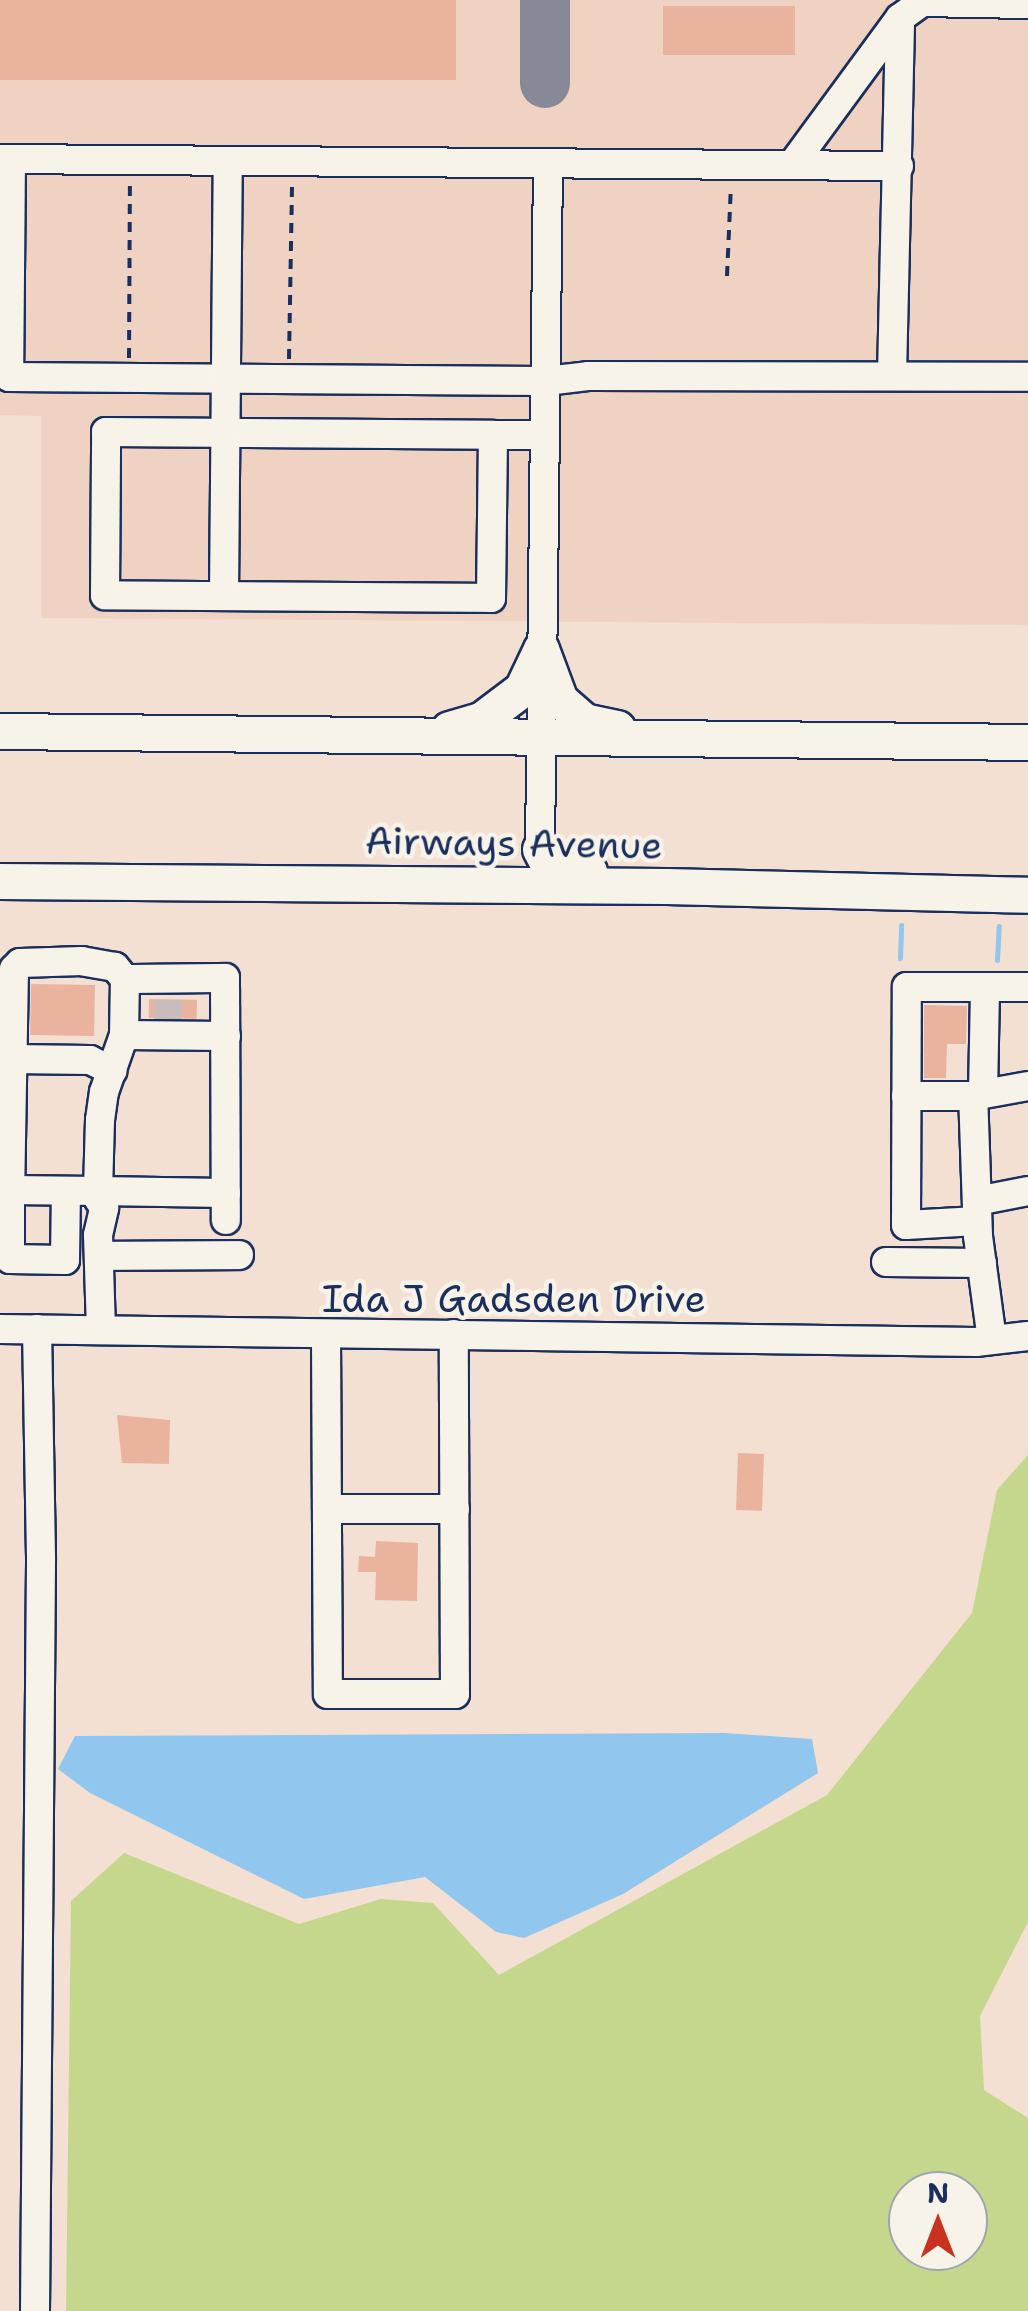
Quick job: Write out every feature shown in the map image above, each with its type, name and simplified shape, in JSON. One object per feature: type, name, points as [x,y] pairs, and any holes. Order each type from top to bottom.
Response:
[{"type":"main road","points":[[431,734],[481,720],[522,689],[541,650]]},
{"type":"main road","points":[[541,650],[560,700],[584,721],[652,736]]},
{"type":"main road","points":[[0,731],[1028,742]]},
{"type":"main road","points":[[473,885],[520,870],[535,859],[540,848]]},
{"type":"main road","points":[[540,848],[547,862],[566,870],[622,872],[666,886]]},
{"type":"main road","name":"Airways Avenue","points":[[0,882],[666,886],[1028,895]]},
{"type":"street","points":[[792,165],[900,18],[922,2],[1028,4]]},
{"type":"street","points":[[892,376],[900,18]]},
{"type":"street","points":[[898,166],[5,159],[4,324],[8,377],[546,381],[588,376],[1028,377]]},
{"type":"street","points":[[224,596],[228,161]]},
{"type":"street","points":[[540,848],[548,163]]},
{"type":"street","points":[[492,434],[491,598],[105,595],[106,432],[492,434],[545,435]]},
{"type":"street","points":[[66,1191],[65,1260],[10,1259],[14,968],[20,963],[82,961],[115,967],[124,979],[168,1009],[226,1036]]},
{"type":"street","points":[[10,1190],[66,1191],[226,1206],[225,978],[124,1035]]},
{"type":"street","points":[[101,1330],[99,1245],[92,1228],[92,1208],[98,1194],[100,1120],[124,1035],[124,979]]},
{"type":"street","points":[[1028,987],[907,987],[906,1224],[977,1211],[1028,1191]]},
{"type":"street","points":[[984,987],[977,1211],[992,1340]]},
{"type":"street","points":[[12,1059],[90,1060],[113,1070]]},
{"type":"street","points":[[906,1096],[978,1095],[1028,1086]]},
{"type":"street","points":[[99,1245],[240,1256]]},
{"type":"street","points":[[886,1262],[982,1263]]},
{"type":"street","name":"Ida J Gadsden Drive","points":[[0,1329],[326,1336],[992,1340],[1028,1336]]},
{"type":"street","points":[[34,2311],[41,1557],[37,1329]]},
{"type":"street","points":[[326,1336],[328,1694],[455,1694],[454,1334]]},
{"type":"street","points":[[327,1509],[455,1509]]},
{"type":"path","points":[[129,378],[130,160]]},
{"type":"path","points":[[290,379],[292,161]]},
{"type":"path","points":[[727,276],[731,164]]},
{"type":"shaded area","points":[[0,0],[1028,0],[1028,625],[41,618],[41,416],[0,415]]},
{"type":"green space","points":[[1028,1455],[1028,1922],[980,2016],[984,2090],[1028,2118],[1028,2311],[66,2311],[71,1901],[124,1853],[299,1924],[381,1899],[433,1903],[499,1975],[827,1795],[972,1613],[997,1490]]},
{"type":"water","points":[[724,1733],[812,1739],[818,1773],[623,1894],[524,1938],[496,1932],[425,1877],[304,1899],[90,1793],[58,1769],[75,1736]]},
{"type":"building","points":[[0,0],[456,0],[456,80],[0,80]]},
{"type":"building","points":[[663,6],[795,6],[795,55],[663,55]]},
{"type":"building","points":[[31,984],[95,985],[94,1036],[30,1035]]},
{"type":"building","points":[[149,999],[197,1000],[197,1019],[149,1018]]},
{"type":"building","points":[[924,1005],[967,1006],[966,1044],[947,1044],[946,1078],[924,1078]]},
{"type":"building","points":[[117,1415],[170,1420],[169,1464],[122,1463]]},
{"type":"building","points":[[738,1453],[764,1454],[762,1511],[736,1510]]},
{"type":"building","points":[[376,1541],[418,1543],[417,1601],[375,1600],[376,1572],[358,1572],[359,1556],[375,1557]]},
{"type":"waterway","points":[[900,958],[901,925]]},
{"type":"waterway","points":[[997,960],[999,926]]},
{"type":"taxiway","points":[[545,0],[545,83]]},
{"type":"tunnel","points":[[168,1000],[168,1023]]}]
